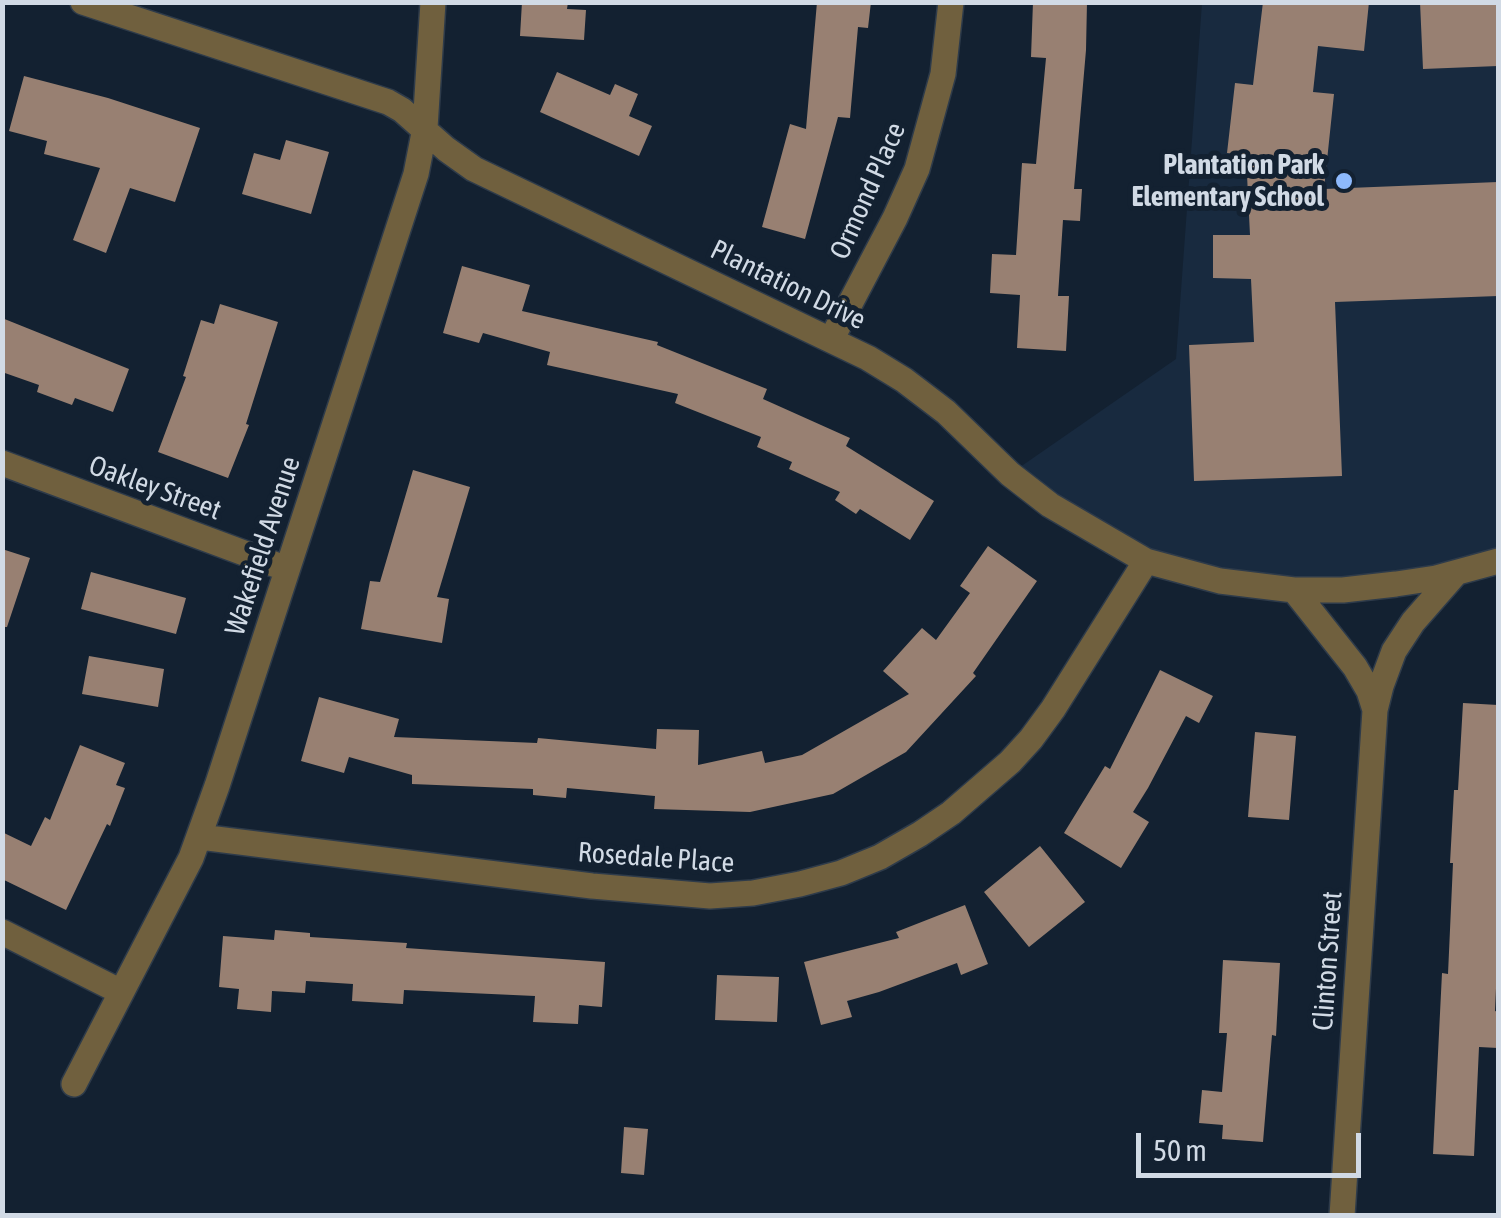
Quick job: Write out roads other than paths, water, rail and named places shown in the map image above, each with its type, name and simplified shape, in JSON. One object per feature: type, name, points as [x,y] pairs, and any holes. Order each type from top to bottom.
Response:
[{"type":"street","name":"Plantation Drive","points":[[83,2],[375,97],[402,110],[446,150],[474,169],[868,358],[946,412],[1010,474],[1050,505],[1146,561],[1220,582],[1294,590],[1343,590],[1454,574],[1498,561]]},
{"type":"street","name":"Wakefield Avenue","points":[[74,1084],[200,837],[422,151],[433,2]]},
{"type":"street","name":"Ormond Place","points":[[832,338],[917,169],[943,74],[951,2]]},
{"type":"street","name":"Oakley Street","points":[[2,464],[287,570]]},
{"type":"street","name":"Rosedale Place","points":[[200,837],[572,884],[710,896],[769,890],[842,873],[880,857],[952,813],[1032,740],[1146,561]]},
{"type":"street","name":"Clinton Street","points":[[1342,1216],[1375,710],[1394,651],[1454,574]]},
{"type":"street","name":"Clinton Street","points":[[1294,590],[1355,667],[1370,691],[1375,710]]},
{"type":"street","points":[[2,932],[121,992]]},
{"type":"place","name":"Plantation Park Elementary School","points":[[1344,181]]}]
